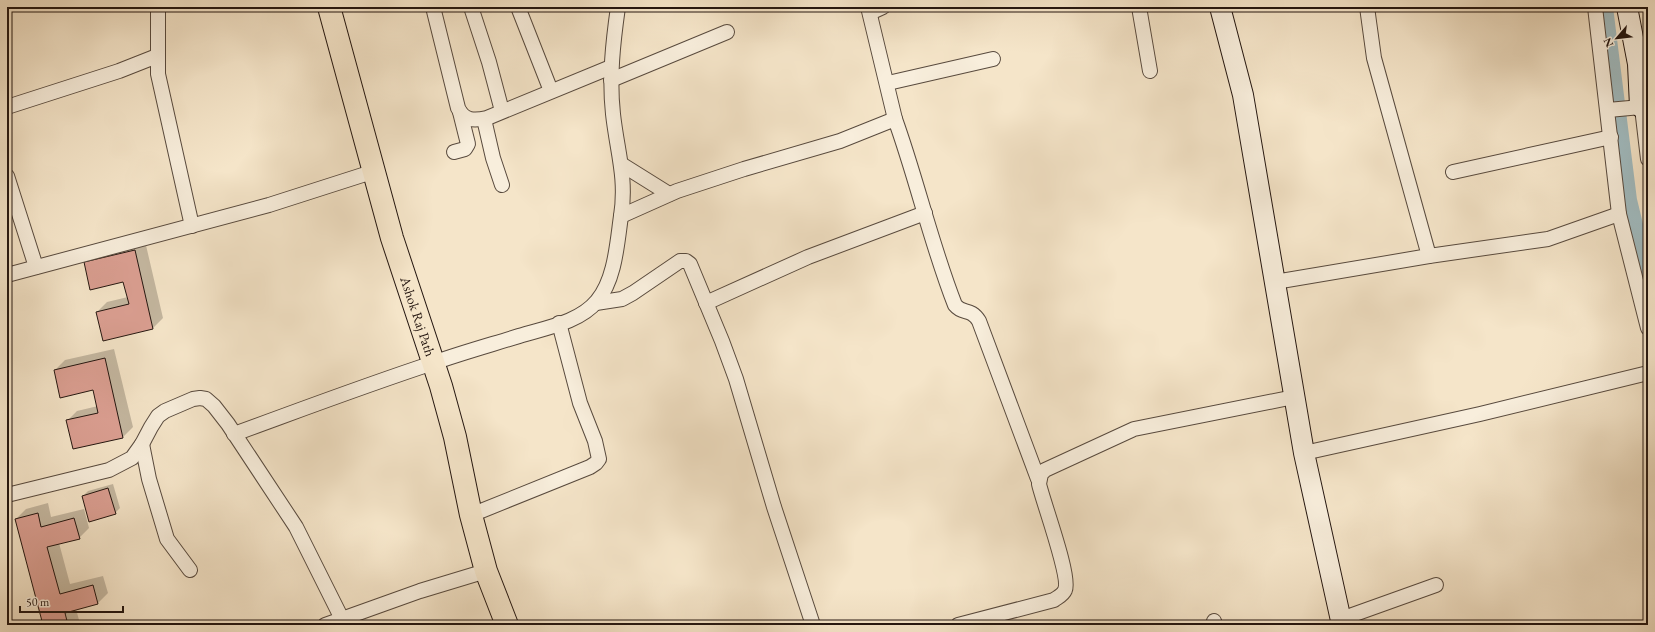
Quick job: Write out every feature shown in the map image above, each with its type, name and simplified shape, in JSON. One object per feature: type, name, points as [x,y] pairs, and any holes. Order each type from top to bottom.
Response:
[{"type":"main road","name":"Ashok Raj Path","points":[[329,7],[375,171],[392,238],[433,363],[455,437],[471,515],[486,571],[507,625]]},
{"type":"main road","points":[[1220,7],[1243,95],[1304,453],[1342,622]]},
{"type":"main road","points":[[1627,7],[1638,64],[1642,108]]},
{"type":"street","points":[[158,7],[158,74],[192,226]]},
{"type":"street","points":[[471,7],[489,62],[502,111]]},
{"type":"street","points":[[518,7],[551,91]]},
{"type":"street","points":[[234,434],[433,363],[559,323],[585,311],[596,303],[605,290],[611,275],[623,196],[621,164],[613,115],[611,74],[618,7]]},
{"type":"street","points":[[883,7],[869,10],[888,83],[895,119],[910,161],[925,213],[955,305],[958,308],[972,312],[979,321],[1038,479],[1040,492],[1065,572],[1066,589],[1061,596],[1054,600],[964,624]]},
{"type":"street","points":[[1139,7],[1150,71]]},
{"type":"street","points":[[1367,7],[1374,58],[1429,256]]},
{"type":"street","points":[[1595,7],[1612,110],[1611,137],[1619,214],[1648,328]]},
{"type":"street","points":[[438,9],[468,144],[465,149],[454,152]]},
{"type":"street","points":[[460,112],[468,120],[476,121],[484,119],[551,91],[611,74],[727,32]]},
{"type":"street","points":[[7,107],[119,71],[157,56]]},
{"type":"street","points":[[888,83],[993,59]]},
{"type":"street","points":[[1612,110],[1642,108],[1648,159]]},
{"type":"street","points":[[484,119],[493,158],[502,185]]},
{"type":"street","points":[[621,216],[669,194],[744,169],[840,141],[895,119]]},
{"type":"street","points":[[1452,172],[1611,137]]},
{"type":"street","points":[[621,164],[669,194]]},
{"type":"street","points":[[7,275],[269,205],[375,171]]},
{"type":"street","points":[[7,176],[36,267]]},
{"type":"street","points":[[706,303],[808,256],[925,213]]},
{"type":"street","points":[[1275,282],[1429,256],[1548,239],[1619,214]]},
{"type":"street","points":[[596,303],[622,299],[634,293],[680,261],[686,261],[690,264],[736,379],[774,507],[813,625]]},
{"type":"street","points":[[471,515],[590,467],[599,459],[595,441],[580,403],[559,323]]},
{"type":"street","points":[[1304,453],[1480,414],[1648,373]]},
{"type":"street","points":[[1038,479],[1040,474],[1053,465],[1134,429],[1294,397]]},
{"type":"street","points":[[7,495],[109,470],[132,458],[158,416],[177,405],[200,398],[206,400],[214,406],[234,434],[296,527],[342,618]]},
{"type":"street","points":[[142,444],[149,479],[167,539],[190,570]]},
{"type":"street","points":[[324,625],[420,591],[486,571]]},
{"type":"street","points":[[1342,622],[1436,585]]},
{"type":"building","points":[[135,250],[153,329],[103,341],[96,312],[129,304],[123,282],[90,290],[84,262]]},
{"type":"building","points":[[105,358],[123,438],[73,449],[66,420],[98,413],[93,390],[60,398],[54,370]]},
{"type":"building","points":[[108,488],[116,514],[89,522],[82,496]]},
{"type":"building","points":[[38,513],[41,527],[74,518],[80,539],[47,547],[60,594],[93,585],[98,604],[65,613],[68,625],[43,625],[15,519]]},
{"type":"waterway","points":[[1606,7],[1630,200],[1648,274]]}]
